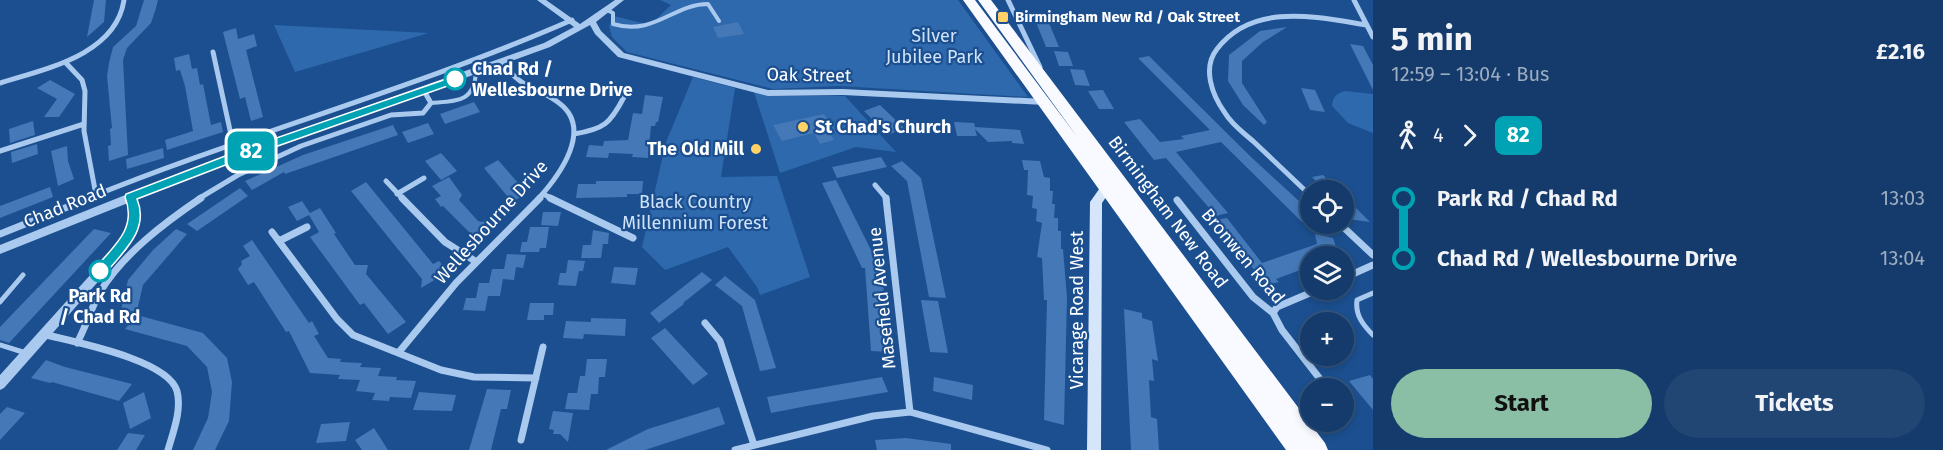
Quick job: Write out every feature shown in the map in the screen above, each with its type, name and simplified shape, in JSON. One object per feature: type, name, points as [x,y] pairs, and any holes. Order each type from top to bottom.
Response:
[{"type":"highway","name":"Birmingham New Road","points":[[969,0],[1047,95]]},
{"type":"highway","name":"Birmingham New Road","points":[[984,0],[1047,95],[1113,185],[1318,450]]},
{"type":"highway","name":"Birmingham New Road","points":[[1298,425],[1298,450]]},
{"type":"main road","name":"Vicarage Road West","points":[[1094,450],[1096,202],[1113,185]]},
{"type":"street","points":[[0,83],[65,62],[88,50],[118,23],[124,0]]},
{"type":"street","points":[[541,0],[581,27]]},
{"type":"street","name":"Chad Road","points":[[0,250],[237,156],[503,63],[547,45],[581,27],[620,0]]},
{"type":"street","points":[[1008,0],[1047,95]]},
{"type":"street","points":[[1354,0],[1373,37]]},
{"type":"street","points":[[1300,186],[1228,118],[1212,87],[1209,61],[1219,43],[1238,26],[1259,19],[1301,17],[1367,25]]},
{"type":"street","name":"Chad Road","points":[[0,234],[233,144],[512,46],[572,20]]},
{"type":"street","name":"Oak Street","points":[[592,21],[598,32],[621,55],[768,93],[1047,95]]},
{"type":"street","points":[[213,52],[233,144]]},
{"type":"street","points":[[65,62],[82,80],[84,124],[96,195]]},
{"type":"street","points":[[503,63],[521,83],[556,101],[571,117],[574,134],[599,131],[612,122],[624,97]]},
{"type":"street","points":[[77,343],[88,326],[93,306],[104,287],[136,250],[188,204],[264,160],[393,114],[423,113],[431,103],[424,90]]},
{"type":"street","points":[[0,151],[84,124]]},
{"type":"street","name":"Wellesbourne Drive","points":[[399,352],[423,320],[476,261],[543,194],[566,161],[574,134]]},
{"type":"street","points":[[397,194],[424,178]]},
{"type":"street","points":[[386,181],[445,242],[476,261]]},
{"type":"street","name":"Masefield Avenue","points":[[875,185],[887,199],[910,412]]},
{"type":"street","points":[[543,194],[633,238]]},
{"type":"street","points":[[0,384],[131,234],[135,223],[135,208],[130,197]]},
{"type":"street","name":"Bronwen Road","points":[[1177,200],[1253,297],[1273,313],[1282,330],[1320,378]]},
{"type":"street","points":[[279,242],[307,227]]},
{"type":"street","points":[[272,232],[338,319],[353,335],[441,370],[474,377],[536,378]]},
{"type":"street","points":[[1351,234],[1373,255]]},
{"type":"street","points":[[1354,274],[1373,265]]},
{"type":"street","points":[[1273,313],[1277,307],[1300,297]]},
{"type":"street","points":[[705,323],[720,341],[754,445]]},
{"type":"street","points":[[43,334],[155,367],[173,382],[179,407],[168,450]]},
{"type":"street","points":[[521,440],[543,347]]},
{"type":"street","points":[[735,450],[873,416],[910,412],[1047,450]]},
{"type":"lane","points":[[607,10],[613,13],[613,24],[624,27],[661,22],[702,4],[708,4],[719,21]]},
{"type":"lane","points":[[431,103],[457,100],[471,94],[476,86],[476,72]]},
{"type":"lane","points":[[0,302],[23,275]]},
{"type":"lane","points":[[1373,292],[1357,300],[1356,305],[1363,325],[1373,335]]},
{"type":"lane","points":[[0,345],[26,353]]},
{"type":"green space","name":"Silver Jubilee Park","points":[[660,0],[958,0],[1028,97],[839,86],[773,89],[627,52],[612,37],[609,26],[614,16],[650,25],[671,5]]},
{"type":"green space","points":[[274,25],[429,33],[295,72]]},
{"type":"green space","name":"Black Country Millennium Forest","points":[[693,77],[735,88],[721,177],[777,176],[810,277],[760,295],[757,287],[728,247],[665,270],[642,247],[666,142]]},
{"type":"green space","points":[[1345,91],[1373,94],[1373,133],[1348,123],[1332,106],[1336,96]]},
{"type":"green space","points":[[754,92],[772,96],[845,96],[896,152],[856,147],[780,173]]},
{"type":"building","points":[[94,0],[106,0],[104,22],[87,37]]},
{"type":"building","points":[[144,0],[158,0],[151,23],[127,48],[123,60],[128,155],[109,161],[108,146],[111,145],[110,129],[112,128],[107,76],[109,63],[113,47],[136,26]]},
{"type":"building","points":[[1033,15],[1046,16],[1059,47],[1046,47]]},
{"type":"building","points":[[738,22],[744,34],[718,38],[713,27]]},
{"type":"building","points":[[1287,27],[1263,42],[1242,61],[1242,83],[1267,122],[1264,125],[1243,105],[1228,81],[1229,55],[1260,31]]},
{"type":"building","points":[[236,28],[238,39],[254,34],[257,46],[246,50],[263,117],[251,121],[245,97],[240,99],[223,32]]},
{"type":"building","points":[[1350,44],[1363,46],[1373,65],[1373,90]]},
{"type":"building","points":[[1054,51],[1068,52],[1073,66],[1059,66]]},
{"type":"building","points":[[189,54],[192,69],[197,68],[200,85],[203,84],[211,125],[221,122],[223,132],[167,150],[165,140],[193,131],[185,86],[180,70],[176,71],[174,58]]},
{"type":"building","points":[[1149,56],[1299,201],[1300,220],[1221,142],[1176,152],[1228,213],[1216,216],[1166,158],[1154,160],[1124,122],[1140,119],[1160,142],[1184,139],[1181,136],[1210,130],[1138,58]]},
{"type":"building","points":[[1070,69],[1084,70],[1090,86],[1075,85]]},
{"type":"building","points":[[50,80],[75,94],[59,117],[44,117],[57,99],[37,88]]},
{"type":"building","points":[[1301,88],[1315,90],[1325,112],[1310,110]]},
{"type":"building","points":[[1103,90],[1114,109],[1099,109],[1088,91]]},
{"type":"building","points":[[645,95],[663,97],[658,122],[655,126],[651,126],[648,158],[632,157],[633,154],[609,153],[608,158],[586,157],[589,145],[603,146],[604,141],[628,140],[633,113],[642,114]]},
{"type":"building","points":[[474,102],[480,112],[445,124],[440,114]]},
{"type":"building","points":[[880,105],[904,128],[888,135],[864,111]]},
{"type":"building","name":"St Chad's Church","points":[[824,114],[834,129],[828,130],[834,140],[820,144],[814,133],[782,141],[773,125]]},
{"type":"building","points":[[33,121],[35,135],[10,143],[9,129]]},
{"type":"building","points":[[954,122],[974,123],[975,127],[1020,130],[1024,144],[1012,143],[1012,141],[988,142],[975,129],[977,136],[957,136]]},
{"type":"building","points":[[428,123],[434,134],[408,143],[402,132]]},
{"type":"building","points":[[393,125],[398,135],[285,174],[284,172],[252,190],[245,181],[303,155]]},
{"type":"building","points":[[37,144],[38,154],[12,163],[11,152]]},
{"type":"building","points":[[67,146],[68,161],[74,179],[58,186],[51,151]]},
{"type":"building","points":[[163,148],[164,158],[127,169],[126,159]]},
{"type":"building","points":[[441,153],[457,171],[441,180],[425,161]]},
{"type":"building","points":[[881,157],[887,167],[837,178],[832,167]]},
{"type":"building","points":[[498,160],[527,193],[512,202],[484,168]]},
{"type":"building","points":[[1022,160],[1040,161],[1044,177],[1050,178],[1050,191],[1053,191],[1052,204],[1055,204],[1054,218],[1058,218],[1058,231],[1061,231],[1067,297],[1064,425],[1044,420],[1047,300],[1044,300],[1042,258],[1037,257],[1042,223],[1036,221],[1037,209],[1032,208],[1033,196],[1027,195],[1028,170],[1024,170]]},
{"type":"building","points":[[902,161],[921,178],[946,298],[929,297],[907,181],[891,166]]},
{"type":"building","points":[[1323,175],[1328,180],[1315,180],[1312,177]]},
{"type":"building","points":[[449,177],[462,195],[459,200],[478,221],[482,222],[487,219],[494,227],[475,238],[443,206],[441,207],[435,199],[441,196],[432,186]]},
{"type":"building","points":[[836,180],[882,272],[889,352],[871,351],[865,268],[862,268],[822,183]]},
{"type":"building","points":[[596,181],[643,181],[642,194],[627,194],[627,197],[576,198],[578,184],[596,184]]},
{"type":"building","points":[[366,182],[433,264],[439,261],[448,272],[421,288],[422,279],[351,191]]},
{"type":"building","points":[[50,187],[53,197],[0,218],[0,206]]},
{"type":"building","points":[[240,188],[248,196],[197,231],[187,224]]},
{"type":"building","points":[[302,201],[310,213],[320,208],[355,265],[368,265],[366,274],[406,322],[388,334],[364,303],[360,305],[310,237],[319,232],[309,215],[297,221],[288,207]]},
{"type":"building","points":[[1354,206],[1370,222],[1354,220]]},
{"type":"building","points":[[543,212],[561,212],[558,226],[541,225]]},
{"type":"building","points":[[1227,218],[1262,263],[1300,250],[1300,270],[1276,279],[1279,282],[1266,285],[1215,220]]},
{"type":"building","points":[[530,227],[549,227],[546,248],[540,248],[539,252],[520,252],[522,242],[527,242]]},
{"type":"building","points":[[94,229],[111,233],[9,343],[0,340],[0,327]]},
{"type":"building","points":[[176,229],[187,234],[143,285],[137,311],[120,314],[128,280],[153,250]]},
{"type":"building","points":[[593,230],[609,233],[608,244],[603,244],[601,258],[581,258],[583,245],[591,245]]},
{"type":"building","points":[[1315,234],[1333,238],[1336,246],[1311,246],[1317,244]]},
{"type":"building","points":[[252,240],[309,323],[312,321],[319,334],[314,336],[328,358],[341,359],[340,362],[362,363],[360,367],[381,368],[378,376],[416,381],[411,398],[390,397],[389,401],[372,400],[375,393],[356,391],[360,380],[338,379],[340,375],[310,373],[289,331],[286,332],[254,282],[248,285],[238,269],[242,264],[241,261],[250,256],[243,246]]},
{"type":"building","points":[[507,254],[526,255],[523,268],[516,267],[514,280],[503,279],[500,296],[488,296],[485,311],[463,310],[466,298],[476,298],[479,283],[489,283],[492,269],[504,269]]},
{"type":"building","points":[[568,260],[585,261],[583,271],[579,271],[576,286],[558,285],[560,273],[566,273]]},
{"type":"building","points":[[614,267],[638,268],[635,285],[611,283]]},
{"type":"building","points":[[702,272],[712,280],[659,323],[650,313]]},
{"type":"building","points":[[725,276],[755,300],[776,368],[760,371],[742,306],[715,285]]},
{"type":"building","points":[[921,300],[938,301],[948,353],[930,352]]},
{"type":"building","points":[[530,303],[554,303],[553,315],[544,315],[544,320],[527,320]]},
{"type":"building","points":[[1124,309],[1142,313],[1142,318],[1152,321],[1158,361],[1152,359],[1154,381],[1149,380],[1151,417],[1157,419],[1159,450],[1131,450]]},
{"type":"building","points":[[137,315],[203,333],[227,358],[232,382],[229,421],[215,450],[193,450],[208,418],[212,392],[207,367],[187,346],[125,329]]},
{"type":"building","points":[[591,318],[626,319],[625,336],[584,334],[583,339],[563,338],[566,321],[591,322]]},
{"type":"building","points":[[665,328],[708,374],[693,385],[651,338]]},
{"type":"building","points":[[587,359],[607,359],[605,377],[599,377],[598,394],[591,394],[589,410],[565,409],[568,393],[577,393],[580,376],[585,376]]},
{"type":"building","points":[[46,360],[132,384],[119,401],[31,378]]},
{"type":"building","points":[[1370,375],[1373,379],[1373,410],[1354,387],[1354,380]]},
{"type":"building","points":[[882,377],[888,392],[771,413],[767,397]]},
{"type":"building","points":[[934,377],[973,385],[972,400],[933,391]]},
{"type":"building","points":[[487,389],[511,390],[507,409],[501,409],[491,450],[469,450]]},
{"type":"building","points":[[144,392],[151,418],[130,429],[123,403]]},
{"type":"building","points":[[419,392],[456,395],[452,411],[413,410]]},
{"type":"building","points":[[7,407],[25,413],[0,440],[0,414]]},
{"type":"building","points":[[719,407],[725,424],[645,450],[606,450],[648,429]]},
{"type":"building","points":[[553,411],[573,413],[568,442],[560,434],[553,434],[554,430],[549,429]]},
{"type":"building","points":[[350,422],[346,441],[316,443],[321,424]]},
{"type":"building","points":[[374,428],[388,450],[362,450],[355,440]]},
{"type":"building","points":[[128,433],[145,435],[136,450],[117,450]]},
{"type":"building","points":[[906,438],[951,444],[951,450],[877,450],[875,440]]},
{"type":"bus line","name":"82","points":[[100,271],[131,234],[135,223],[135,208],[130,197],[237,156],[455,79]]},
{"type":"place","name":"Birmingham New Rd / Oak Street","points":[[1003,17]]},
{"type":"place","name":"Chad Rd / Wellesbourne Drive","points":[[455,79]]},
{"type":"place","name":"St Chad's Church","points":[[803,127]]},
{"type":"place","name":"The Old Mill","points":[[756,149]]},
{"type":"place","name":"Park Rd / Chad Rd","points":[[100,271]]}]
